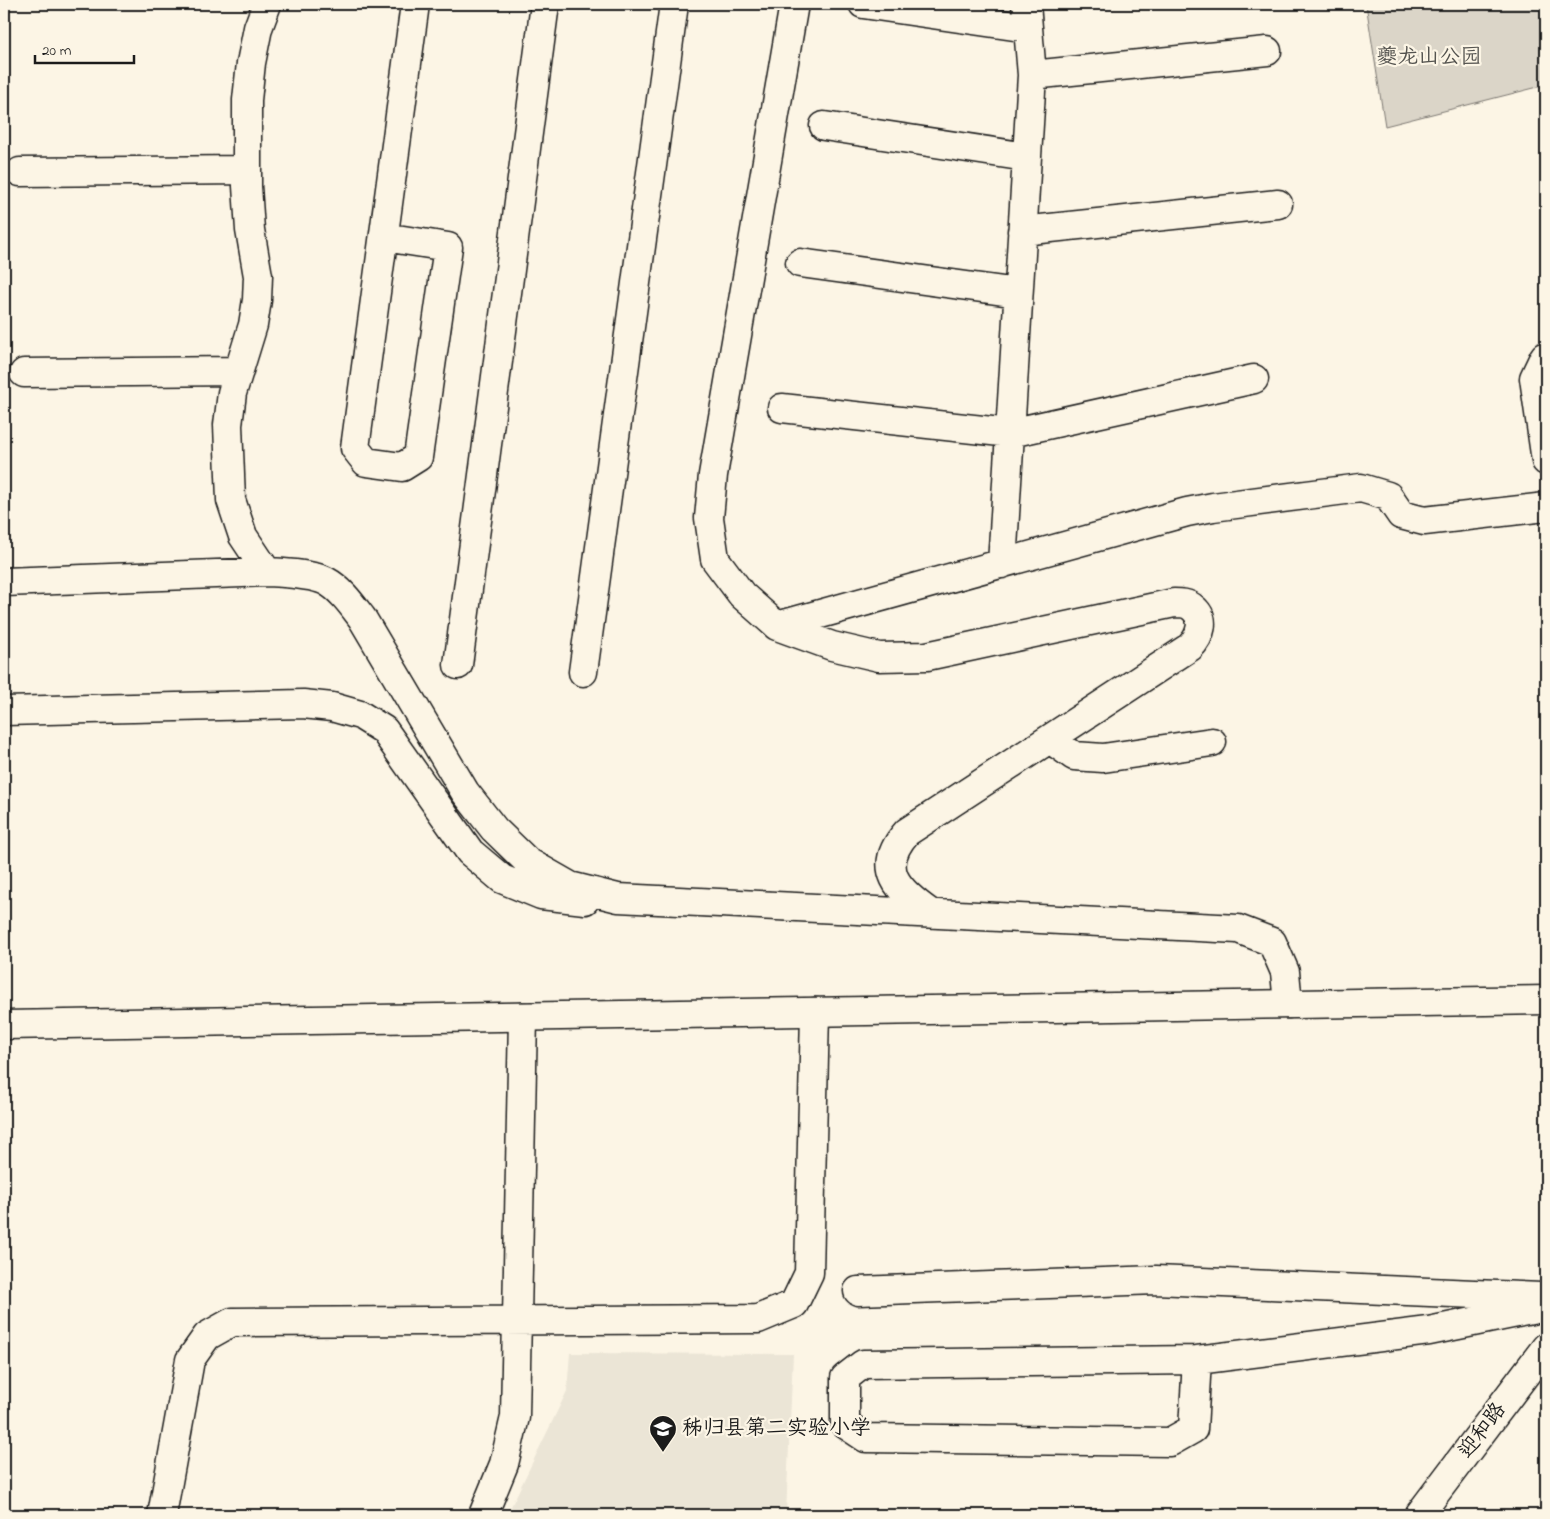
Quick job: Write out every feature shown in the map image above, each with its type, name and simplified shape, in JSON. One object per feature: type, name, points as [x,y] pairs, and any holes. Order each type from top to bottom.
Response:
[{"type":"main road","points":[[267,4],[258,28],[251,63],[248,100],[247,170],[250,230],[258,276],[258,300],[253,325],[232,393],[228,425],[231,500],[243,536],[267,572]]},
{"type":"main road","points":[[384,237],[448,248],[418,457],[402,467],[366,462],[355,448],[415,4]]},
{"type":"main road","points":[[458,665],[545,4]]},
{"type":"main road","points":[[583,672],[674,4]]},
{"type":"main road","points":[[794,4],[713,476],[709,518],[715,559],[742,595],[777,626],[832,646],[880,657],[927,656],[1164,604],[1184,603],[1193,608],[1198,614],[1201,624],[1200,633],[1190,647],[907,832],[899,841],[893,853],[891,866],[895,880],[901,890],[930,913]]},
{"type":"main road","points":[[864,4],[1027,16],[1032,75],[1002,564]]},
{"type":"main road","points":[[1032,75],[1267,52]]},
{"type":"main road","points":[[824,126],[1027,157]]},
{"type":"main road","points":[[20,172],[247,170]]},
{"type":"main road","points":[[1022,231],[1278,204]]},
{"type":"main road","points":[[800,263],[1018,293]]},
{"type":"main road","points":[[1546,357],[1544,357],[1534,378],[1546,461]]},
{"type":"main road","points":[[24,373],[239,371]]},
{"type":"main road","points":[[782,408],[1010,433],[1254,379]]},
{"type":"main road","points":[[777,626],[1187,512],[1212,507],[1361,488],[1388,496],[1401,515],[1424,521],[1546,506]]},
{"type":"main road","points":[[4,582],[267,572],[296,574],[325,581],[346,598],[362,618],[465,792],[494,829],[528,862],[570,886],[618,898]]},
{"type":"main road","points":[[4,711],[303,704],[332,707],[360,715],[384,730],[470,852],[502,878],[541,895],[581,900],[618,898],[1238,929],[1272,942],[1285,972],[1288,1004]]},
{"type":"main road","points":[[1050,739],[1074,756],[1103,758],[1212,742]]},
{"type":"main road","points":[[4,1025],[1546,1000]]},
{"type":"main road","points":[[162,1515],[190,1360],[207,1336],[232,1322],[758,1319],[794,1304],[809,1273],[815,1012]]},
{"type":"main road","points":[[483,1515],[504,1464],[514,1417],[523,1017]]},
{"type":"main road","points":[[858,1292],[1156,1280],[1546,1298]]},
{"type":"main road","points":[[1197,1360],[1193,1429],[1170,1442],[866,1438],[845,1424],[845,1378],[863,1364],[1197,1360],[1429,1331],[1546,1306]]},
{"type":"main road","name":"迎和路","points":[[1419,1515],[1546,1347]]},
{"type":"shaded area","name":"秭归县第二实验小学","points":[[570,1353],[793,1354],[786,1515],[507,1515],[567,1391]]},
{"type":"green space","name":"夔龙山公园","points":[[1366,4],[1546,4],[1546,89],[1538,87],[1385,126]]},
{"type":"place","name":"秭归县第二实验小学","points":[[663,1453]]}]
